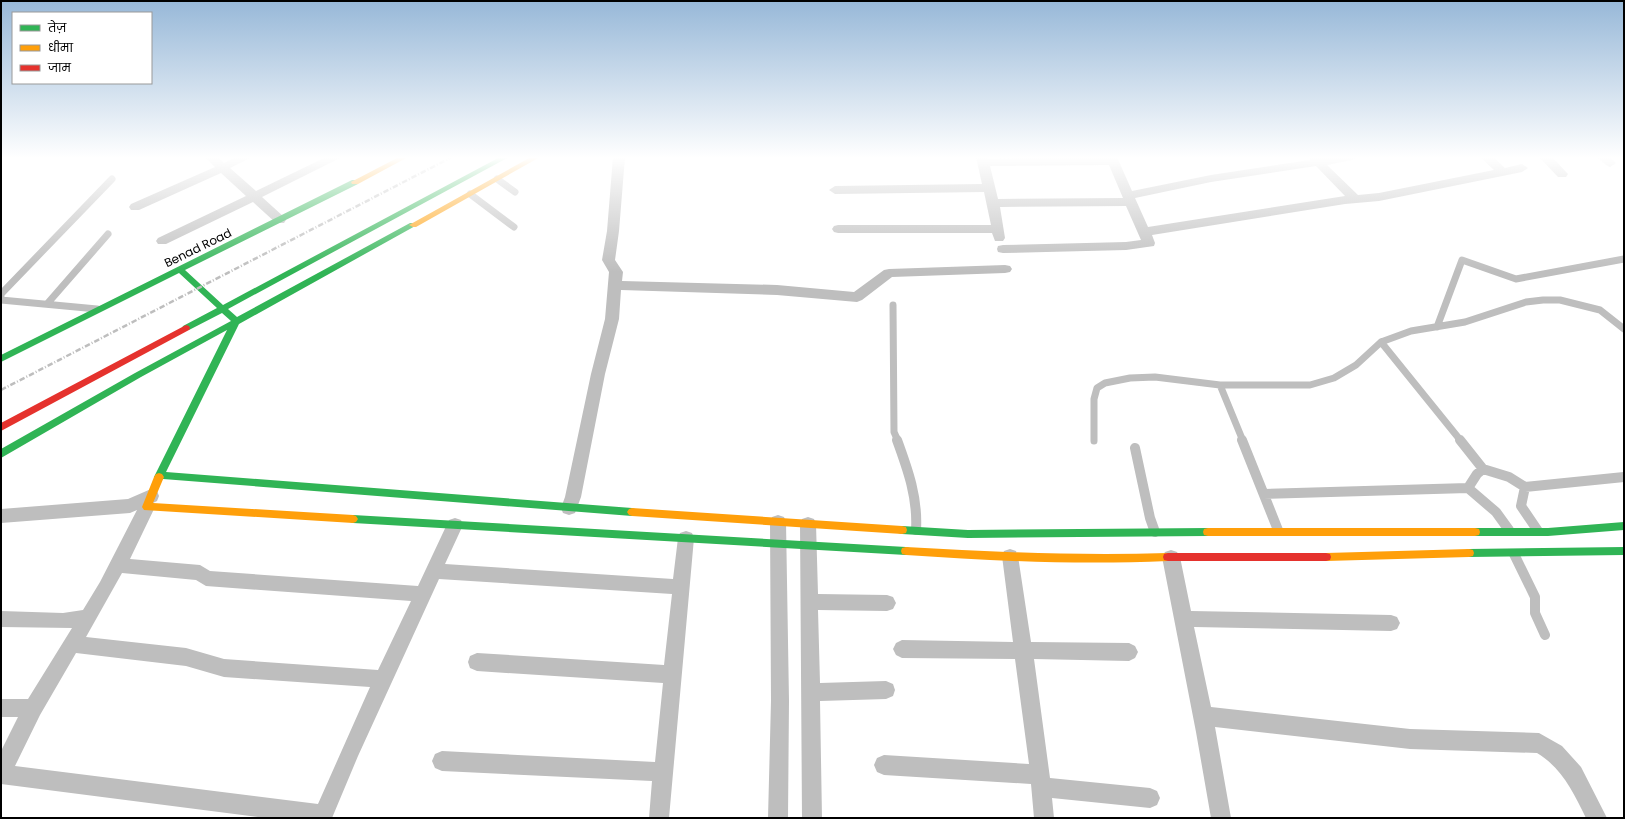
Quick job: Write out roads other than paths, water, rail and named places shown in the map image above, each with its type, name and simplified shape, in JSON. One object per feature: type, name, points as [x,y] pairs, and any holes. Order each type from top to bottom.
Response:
[{"type":"street","points":[[135,207],[162,195]]},
{"type":"street","points":[[162,241],[259,195]]},
{"type":"street","name":"Benad Road","points":[[1,359],[329,195]]},
{"type":"street","points":[[1,427],[435,195]]},
{"type":"street","points":[[1,454],[138,375],[468,195]]},
{"type":"street","points":[[569,508],[573,497],[598,374],[612,319],[613,298],[616,285],[616,270],[610,265],[608,260],[613,230],[616,195]]},
{"type":"street","points":[[616,285],[777,290],[857,297],[889,273],[1006,273],[1003,249],[996,228],[991,195]]},
{"type":"street","points":[[1003,249],[1140,245],[1149,243],[1127,195]]},
{"type":"street","points":[[993,203],[1087,203],[1129,199],[1144,195]]},
{"type":"street","points":[[1351,195],[1355,199]]},
{"type":"street","points":[[1145,232],[1355,199],[1389,195]]},
{"type":"street","points":[[255,197],[280,220]]},
{"type":"street","points":[[838,229],[996,228]]},
{"type":"street","points":[[180,270],[236,321]]},
{"type":"street","points":[[236,321],[160,475],[149,502],[118,565],[33,708],[1,773],[322,817],[455,525]]},
{"type":"street","points":[[160,475],[569,508],[916,531],[986,545],[1010,556],[1129,559],[1171,557],[1302,558],[1515,544],[1538,532],[1624,526]]},
{"type":"street","points":[[1,516],[130,506],[149,502],[455,525],[807,545],[986,545],[1155,532],[1279,531],[1515,544],[1551,551],[1624,551]]},
{"type":"street","points":[[778,522],[780,701],[778,818]]},
{"type":"street","points":[[808,524],[807,545],[811,692],[812,818]]},
{"type":"street","points":[[659,818],[686,538]]},
{"type":"street","points":[[1010,556],[1044,818]]},
{"type":"street","points":[[1171,557],[1204,716],[1221,818]]},
{"type":"street","points":[[118,565],[200,573],[206,578],[423,594]]},
{"type":"street","points":[[434,571],[682,587]]},
{"type":"street","points":[[809,602],[887,603]]},
{"type":"street","points":[[1,619],[63,621],[87,618]]},
{"type":"street","points":[[1184,619],[1391,623]]},
{"type":"street","points":[[71,644],[186,657],[224,668],[384,679]]},
{"type":"street","points":[[902,650],[1129,652]]},
{"type":"street","points":[[477,662],[673,675]]},
{"type":"street","points":[[811,692],[886,690]]},
{"type":"street","points":[[1,708],[33,708]]},
{"type":"street","points":[[1204,716],[1410,739],[1539,744],[1555,753],[1574,774],[1597,818]]},
{"type":"street","points":[[442,761],[663,772]]},
{"type":"street","points":[[884,765],[1040,781],[1150,798]]},
{"type":"lane","points":[[96,195],[1,294],[1,300],[100,309]]},
{"type":"lane","points":[[472,195],[514,227]]},
{"type":"lane","points":[[47,304],[108,234]]},
{"type":"lane","points":[[1437,327],[1462,260],[1516,279],[1624,259]]},
{"type":"lane","points":[[1094,441],[1094,399],[1097,388],[1105,383],[1130,378],[1155,377],[1220,385],[1310,385],[1334,378],[1356,365],[1381,342],[1411,332],[1465,322],[1526,302],[1560,300],[1600,310],[1624,329]]},
{"type":"lane","points":[[893,305],[894,432],[910,474],[917,514],[916,531]]},
{"type":"lane","points":[[1381,342],[1483,469],[1509,477],[1524,487],[1624,477]]},
{"type":"lane","points":[[1220,385],[1279,531]]},
{"type":"lane","points":[[1135,448],[1150,518],[1155,532]]},
{"type":"lane","points":[[1468,488],[1477,474],[1483,469]]},
{"type":"lane","points":[[1524,487],[1521,506],[1551,551]]},
{"type":"lane","points":[[1264,494],[1468,488],[1496,512],[1515,544],[1535,597],[1536,613],[1545,636]]},
{"type":"railway","points":[[1,390],[378,195]]}]
